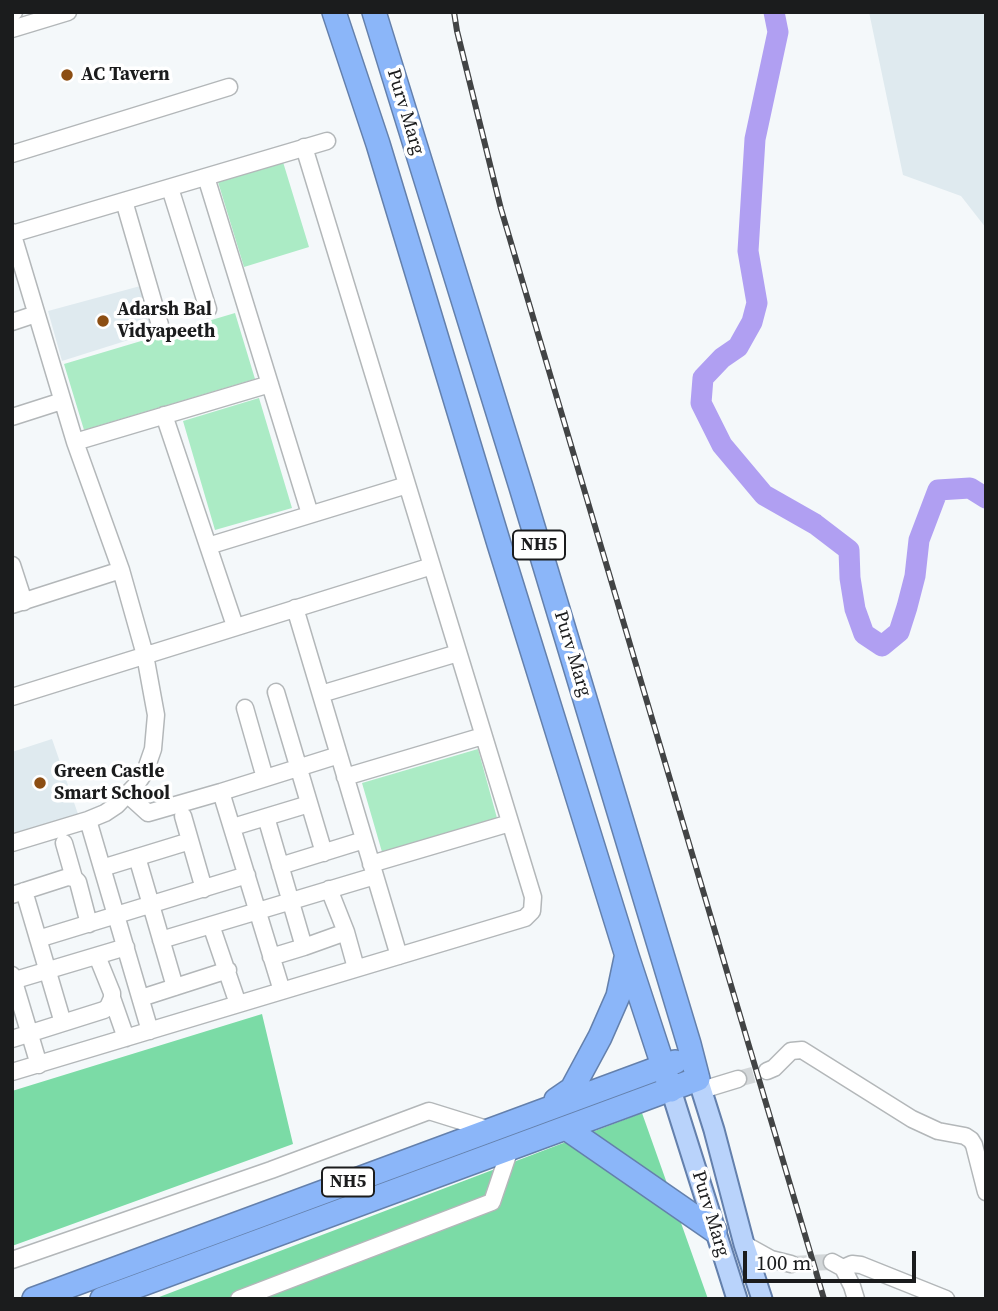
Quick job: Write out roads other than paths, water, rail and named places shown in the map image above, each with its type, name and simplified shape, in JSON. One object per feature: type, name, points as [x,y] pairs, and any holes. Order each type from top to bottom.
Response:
[{"type":"highway","name":"Purv Marg","points":[[334,12],[378,144],[499,544],[663,1066]]},
{"type":"highway","name":"Purv Marg","points":[[374,12],[521,487],[700,1084]]},
{"type":"highway","points":[[536,1113],[572,1089],[583,1071],[618,996],[627,956]]},
{"type":"highway","name":"NH5","points":[[34,1299],[692,1055]]},
{"type":"highway","name":"NH5","points":[[663,1066],[671,1090]]},
{"type":"highway","name":"NH5","points":[[102,1299],[671,1090],[700,1084]]},
{"type":"highway","points":[[566,1128],[715,1231]]},
{"type":"main road","name":"Purv Marg","points":[[700,1084],[762,1299]]},
{"type":"main road","name":"Purv Marg","points":[[671,1090],[737,1299]]},
{"type":"street","points":[[12,29],[68,12]]},
{"type":"street","points":[[12,154],[229,87]]},
{"type":"street","points":[[12,843],[88,820],[117,805],[145,772],[156,735],[156,715],[145,655],[121,570],[75,442],[12,233],[327,141]]},
{"type":"street","points":[[12,1072],[525,918],[532,911],[533,897],[303,147]]},
{"type":"street","points":[[206,177],[310,514]]},
{"type":"street","points":[[170,188],[208,309]]},
{"type":"street","points":[[124,201],[160,325]]},
{"type":"street","points":[[12,322],[36,314]]},
{"type":"street","points":[[75,442],[270,384]]},
{"type":"street","points":[[12,417],[62,401]]},
{"type":"street","points":[[164,415],[236,626]]},
{"type":"street","points":[[208,546],[407,485]]},
{"type":"street","points":[[12,565],[18,604],[121,570]]},
{"type":"street","points":[[12,698],[432,566]]},
{"type":"street","points":[[295,608],[399,956]]},
{"type":"street","points":[[321,694],[458,653]]},
{"type":"street","points":[[276,692],[324,853]]},
{"type":"street","points":[[245,708],[265,778]]},
{"type":"street","points":[[345,777],[483,736]]},
{"type":"street","points":[[127,794],[148,813],[339,755]]},
{"type":"street","points":[[221,792],[282,991]]},
{"type":"street","points":[[233,827],[309,804]]},
{"type":"street","points":[[183,816],[204,889]]},
{"type":"street","points":[[266,817],[304,947]]},
{"type":"street","points":[[88,820],[150,1031]]},
{"type":"street","points":[[161,940],[329,890],[373,870],[510,822]]},
{"type":"street","points":[[280,866],[364,840]]},
{"type":"street","points":[[102,868],[190,841]]},
{"type":"street","points":[[64,843],[89,924]]},
{"type":"street","points":[[137,857],[176,987]]},
{"type":"street","points":[[38,939],[247,875]]},
{"type":"street","points":[[63,1023],[38,939],[18,893],[68,877],[74,878]]},
{"type":"street","points":[[329,890],[346,932],[356,968]]},
{"type":"street","points":[[211,925],[238,1004]]},
{"type":"street","points":[[271,957],[346,932]]},
{"type":"street","points":[[39,1065],[13,979],[126,947]]},
{"type":"street","points":[[97,956],[126,1038]]},
{"type":"street","points":[[141,998],[228,970]]},
{"type":"street","points":[[12,1039],[104,1010],[112,998]]},
{"type":"street","points":[[767,1071],[780,1063],[791,1051],[802,1049],[912,1119],[938,1131],[965,1136],[974,1145],[986,1192]]},
{"type":"street","points":[[700,1084],[738,1079]]},
{"type":"street","points":[[12,1260],[271,1170],[429,1111],[490,1130]]},
{"type":"street","points":[[239,1299],[492,1202],[510,1149]]},
{"type":"street","points":[[744,1244],[771,1259],[791,1264]]},
{"type":"street","points":[[856,1299],[852,1286],[838,1265],[861,1265],[946,1299]]},
{"type":"waterway","points":[[774,12],[778,32],[755,139],[748,251],[757,303],[752,322],[738,347],[722,358],[703,378],[701,403],[722,445],[764,495],[815,524],[849,550],[855,609],[864,634],[882,646],[899,632],[915,576],[919,540],[938,490],[970,488],[986,498]]},
{"type":"tunnel","points":[[738,1079],[767,1071]]},
{"type":"tunnel","points":[[791,1264],[832,1262]]},
{"type":"railway","points":[[454,12],[501,209],[824,1299]]},
{"type":"place","name":"AC Tavern","points":[[67,75]]},
{"type":"place","name":"Adarsh Bal Vidyapeeth","points":[[103,321]]},
{"type":"place","name":"Green Castle Smart School","points":[[40,783]]}]
